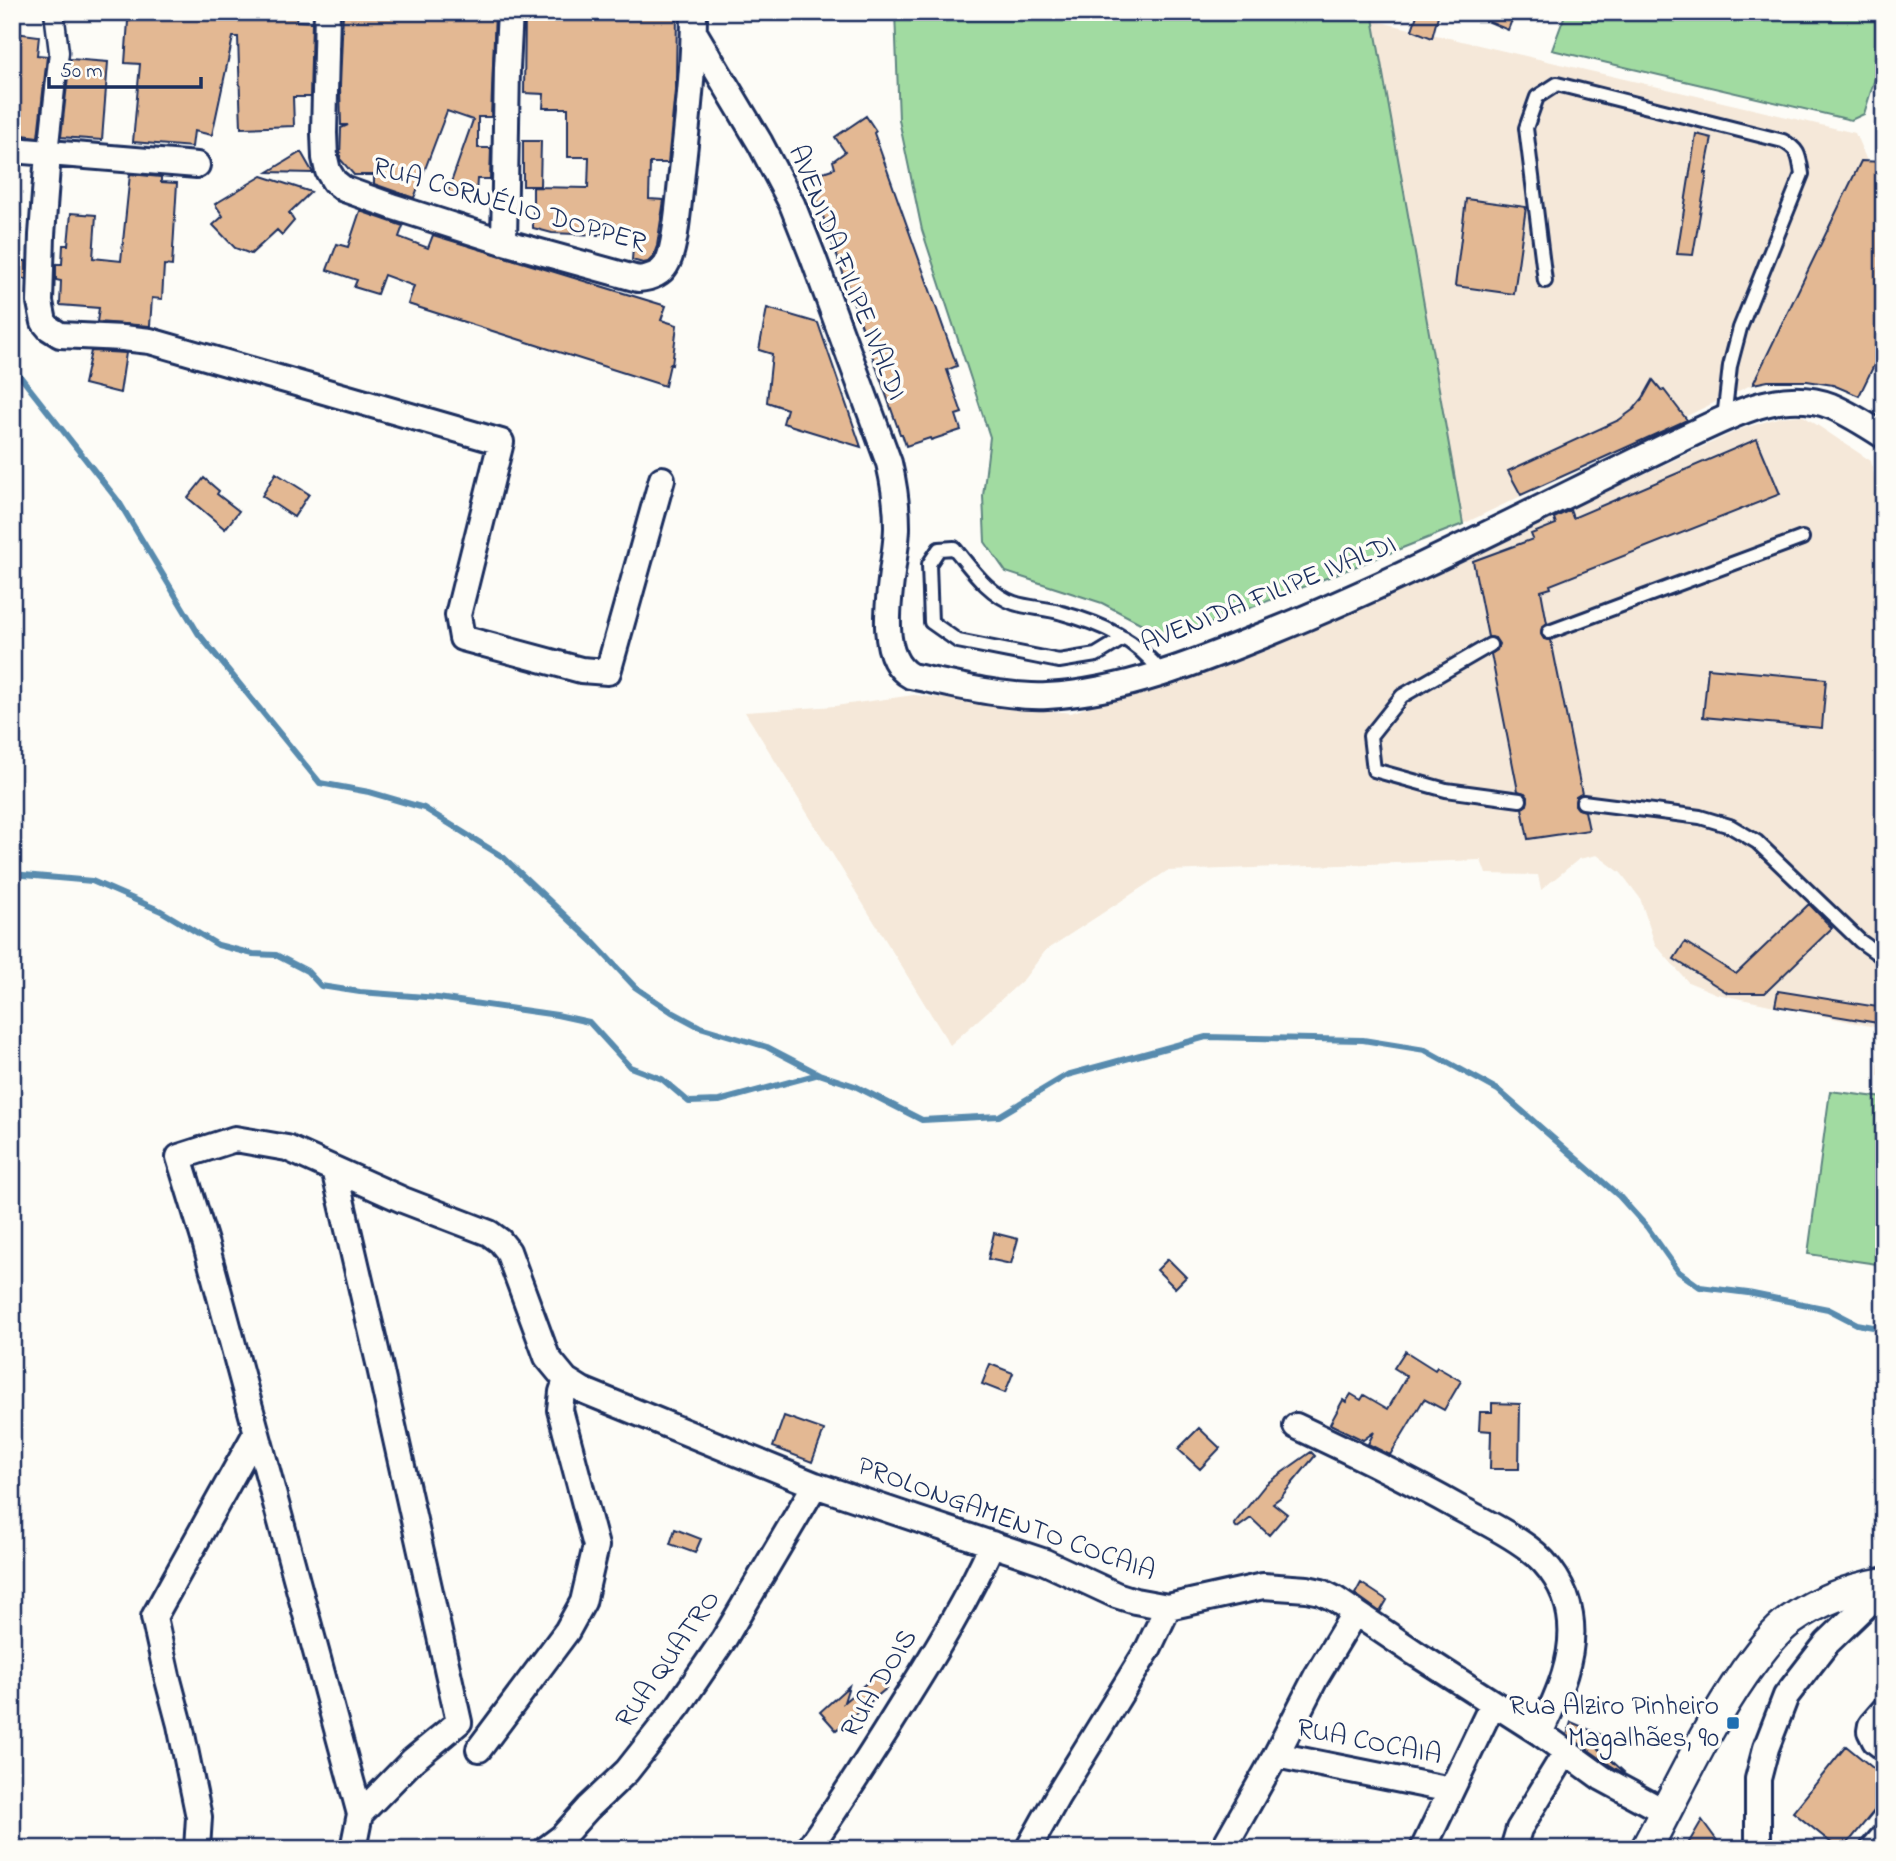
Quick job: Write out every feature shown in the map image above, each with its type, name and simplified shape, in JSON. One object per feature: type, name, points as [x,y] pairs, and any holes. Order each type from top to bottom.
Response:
[{"type":"street","points":[[54,12],[59,52],[48,153],[40,302],[44,322],[53,332],[60,335],[150,341],[501,442],[458,615],[463,638],[582,670],[608,672],[662,479]]},
{"type":"street","name":"RUA CORNÉLIO DOPPER","points":[[327,12],[325,158],[334,181],[344,189],[382,203],[504,242],[638,279],[657,274],[666,266],[670,255],[688,108],[694,22]]},
{"type":"street","points":[[504,242],[509,12]]},
{"type":"street","name":"AVENIDA FILIPE IVALDI","points":[[694,22],[792,204],[889,463],[894,482],[897,529],[888,635],[899,665],[911,676],[1029,696],[1046,696],[1092,690],[1162,673],[1202,660],[1342,603],[1724,419],[1768,402],[1808,400],[1829,405],[1884,436]]},
{"type":"street","points":[[12,150],[197,165]]},
{"type":"street","points":[[353,1849],[360,1814],[206,1245],[179,1157],[235,1139],[287,1148],[403,1200],[489,1233],[508,1251],[547,1357],[566,1380],[560,1410],[596,1546],[583,1602],[567,1631],[479,1749]]},
{"type":"street","points":[[334,1169],[459,1722],[412,1760],[360,1814]]},
{"type":"street","name":"PROLONGAMENTO COCAIA","points":[[566,1380],[582,1390],[650,1419],[815,1485],[1045,1562],[1116,1595],[1150,1605],[1168,1607],[1244,1589],[1271,1586],[1321,1592],[1540,1733],[1602,1778],[1665,1812]]},
{"type":"street","points":[[1296,1426],[1374,1463],[1493,1527],[1529,1549],[1556,1577],[1570,1614],[1572,1635],[1559,1689],[1540,1733]]},
{"type":"street","points":[[197,1849],[199,1817],[154,1617],[256,1433]]},
{"type":"street","name":"RUA QUATRO","points":[[546,1849],[562,1837],[626,1771],[679,1705],[724,1639],[815,1485]]},
{"type":"street","name":"RUA DOIS","points":[[808,1849],[868,1760],[935,1652],[979,1575],[992,1544]]},
{"type":"street","points":[[1646,1849],[1727,1699],[1772,1636],[1818,1602],[1855,1588],[1884,1586]]},
{"type":"street","points":[[1758,1849],[1758,1779],[1766,1748],[1786,1696],[1827,1643],[1869,1604],[1884,1586]]},
{"type":"street","points":[[1028,1849],[1057,1797],[1149,1649],[1168,1607]]},
{"type":"street","points":[[1223,1849],[1316,1677],[1355,1612]]},
{"type":"street","name":"RUA COCAIA","points":[[1423,1849],[1493,1703]]},
{"type":"street","points":[[1877,1717],[1870,1731],[1884,1748]]},
{"type":"street","points":[[1513,1849],[1519,1829],[1566,1752]]},
{"type":"street","name":"RUA COCAIA","points":[[1276,1755],[1451,1790]]},
{"type":"street","points":[[1873,1849],[1884,1836]]},
{"type":"lane","points":[[1545,281],[1526,128],[1537,97],[1558,84],[1783,141],[1794,147],[1800,157],[1802,174],[1740,328],[1730,366],[1724,419]]},
{"type":"lane","points":[[1549,632],[1802,538]]},
{"type":"lane","points":[[1124,638],[1096,656],[1059,661],[958,641],[931,622],[929,564],[939,550],[954,548],[987,586],[1012,602],[1062,612],[1108,628],[1124,638],[1150,657],[1162,673]]},
{"type":"lane","points":[[1490,645],[1402,696],[1370,736],[1374,770],[1446,790],[1520,800]]},
{"type":"lane","points":[[1583,802],[1700,817],[1730,826],[1757,842],[1860,941],[1884,958]]},
{"type":"shaded area","points":[[1372,20],[1855,133],[1867,161],[1884,288],[1833,385],[1788,380],[1753,384],[1463,524]]},
{"type":"shaded area","points":[[1802,415],[1871,461],[1884,522],[1884,1076],[1878,1075],[1880,1028],[1717,994],[1688,982],[1655,944],[1640,898],[1621,873],[1597,855],[1579,859],[1541,890],[1538,875],[1486,874],[1481,860],[1167,871],[1046,950],[1024,979],[950,1045],[745,712],[835,706],[914,695],[1071,713],[1249,649],[1569,509],[1741,429],[1780,417]]},
{"type":"green space","points":[[895,12],[1372,12],[1463,524],[1187,633],[1161,634],[1102,603],[1006,572],[985,542],[983,496],[990,437],[922,230],[899,120]]},
{"type":"green space","points":[[1566,12],[1878,12],[1875,78],[1864,114],[1851,120],[1552,50]]},
{"type":"green space","points":[[1830,1091],[1884,1098],[1884,1265],[1808,1254]]},
{"type":"building","points":[[131,12],[297,12],[296,21],[312,22],[310,97],[293,97],[294,126],[241,128],[238,37],[233,37],[212,135],[194,131],[192,147],[133,142],[140,64],[125,63]]},
{"type":"building","points":[[343,12],[495,12],[491,117],[478,117],[478,148],[491,148],[490,179],[477,179],[476,194],[447,194],[473,120],[447,111],[414,198],[374,184],[374,175],[354,175],[340,159],[341,128],[348,125],[341,125]]},
{"type":"building","points":[[525,12],[677,12],[676,80],[668,163],[650,163],[649,199],[664,200],[657,246],[648,262],[632,260],[634,235],[552,233],[533,228],[533,187],[588,188],[589,157],[568,157],[568,108],[543,108],[544,94],[524,93]]},
{"type":"building","points":[[1418,12],[1439,12],[1432,38],[1412,30]]},
{"type":"building","points":[[1466,12],[1515,12],[1508,30]]},
{"type":"building","points":[[15,33],[39,36],[37,55],[47,56],[38,137],[15,134],[16,118],[12,118],[12,65]]},
{"type":"building","points":[[70,59],[108,62],[102,140],[61,137]]},
{"type":"building","points":[[866,116],[876,131],[874,133],[957,366],[947,370],[962,413],[956,415],[961,430],[906,446],[814,191],[816,190],[811,176],[835,168],[833,161],[845,152],[835,137]]},
{"type":"building","points":[[1696,134],[1712,138],[1707,173],[1693,255],[1677,254]]},
{"type":"building","points":[[523,141],[541,141],[540,186],[523,186]]},
{"type":"building","points":[[301,152],[313,173],[268,172]]},
{"type":"building","points":[[1861,161],[1884,162],[1884,345],[1859,396],[1833,385],[1807,381],[1768,381],[1753,384]]},
{"type":"building","points":[[130,174],[161,177],[161,182],[177,183],[172,266],[164,265],[162,299],[152,298],[150,326],[97,322],[99,308],[60,305],[61,281],[56,280],[56,264],[62,264],[63,245],[68,245],[71,213],[96,215],[93,258],[121,261]]},
{"type":"building","points":[[262,176],[311,192],[289,213],[294,221],[282,235],[277,230],[251,254],[235,248],[213,225],[223,216],[215,204]]},
{"type":"building","points":[[1466,199],[1526,207],[1514,294],[1455,286]]},
{"type":"building","points":[[360,211],[403,226],[399,237],[428,248],[433,235],[666,306],[661,320],[677,325],[672,365],[670,364],[665,386],[408,304],[414,286],[384,275],[377,294],[354,287],[357,280],[327,270],[337,244],[348,247]]},
{"type":"building","points":[[12,260],[26,261],[26,279],[12,278]]},
{"type":"building","points":[[767,308],[818,323],[861,447],[783,423],[787,409],[767,402],[772,354],[759,350]]},
{"type":"building","points":[[91,351],[126,353],[120,393],[84,384]]},
{"type":"building","points":[[1653,380],[1687,420],[1521,495],[1508,471],[1619,420],[1634,409]]},
{"type":"building","points":[[1757,439],[1780,494],[1550,585],[1551,588],[1541,591],[1547,623],[1542,627],[1541,634],[1544,639],[1551,640],[1582,794],[1576,797],[1575,805],[1585,811],[1589,830],[1528,839],[1522,808],[1527,805],[1528,797],[1518,791],[1491,654],[1497,650],[1499,644],[1495,638],[1488,637],[1473,561],[1533,539],[1531,534],[1556,524],[1554,518],[1570,510],[1573,518]]},
{"type":"building","points":[[276,473],[309,494],[294,517],[262,496]]},
{"type":"building","points":[[204,478],[219,491],[217,494],[239,511],[225,529],[188,498]]},
{"type":"building","points":[[1708,668],[1826,679],[1822,728],[1703,717]]},
{"type":"building","points":[[1809,904],[1832,928],[1765,993],[1728,993],[1674,959],[1685,942],[1736,974]]},
{"type":"building","points":[[1778,991],[1884,1008],[1884,1024],[1775,1006]]},
{"type":"building","points":[[994,1233],[1018,1239],[1011,1264],[988,1259]]},
{"type":"building","points":[[1168,1259],[1186,1277],[1175,1288],[1157,1270]]},
{"type":"building","points":[[1405,1351],[1435,1370],[1437,1367],[1461,1381],[1444,1410],[1424,1399],[1390,1455],[1368,1444],[1374,1432],[1363,1440],[1330,1424],[1343,1400],[1346,1402],[1351,1394],[1361,1400],[1364,1395],[1388,1409],[1407,1376],[1394,1368]]},
{"type":"building","points":[[990,1364],[1013,1373],[1005,1393],[982,1384]]},
{"type":"building","points":[[1492,1403],[1520,1404],[1519,1469],[1490,1469],[1491,1431],[1479,1430],[1480,1412],[1492,1412]]},
{"type":"building","points":[[784,1416],[824,1430],[812,1462],[773,1447]]},
{"type":"building","points":[[1199,1428],[1220,1448],[1200,1469],[1178,1449]]},
{"type":"building","points":[[1311,1452],[1315,1456],[1273,1503],[1287,1514],[1269,1535],[1251,1518],[1237,1528],[1234,1524],[1266,1484]]},
{"type":"building","points":[[675,1529],[701,1539],[695,1553],[670,1544]]},
{"type":"building","points":[[1361,1583],[1387,1600],[1380,1612],[1355,1594]]},
{"type":"building","points":[[876,1675],[887,1688],[836,1730],[820,1712],[849,1686],[844,1702]]},
{"type":"building","points":[[1571,1722],[1602,1735],[1598,1748],[1624,1772],[1567,1735]]},
{"type":"building","points":[[1846,1746],[1884,1777],[1884,1799],[1843,1849],[1839,1849],[1793,1812]]},
{"type":"building","points":[[1702,1820],[1718,1842],[1705,1849],[1685,1849]]},
{"type":"waterway","points":[[12,366],[119,502],[198,633],[320,783],[369,792],[424,808],[503,857],[593,942],[635,987],[672,1012],[700,1027],[767,1047],[819,1074]]},
{"type":"waterway","points":[[12,874],[92,881],[161,911],[218,945],[253,954],[276,955],[307,971],[321,986],[438,998],[589,1022],[630,1067],[662,1079],[689,1102],[719,1101],[819,1074],[855,1086],[922,1120],[999,1116],[1067,1075],[1206,1037],[1363,1040],[1425,1050],[1498,1090],[1619,1196],[1647,1227],[1679,1272],[1700,1287],[1748,1293],[1828,1309],[1857,1324],[1884,1329]]},
{"type":"place","name":"Rua Alziro Pinheiro Magalhães, 90","points":[[1733,1723]]}]
